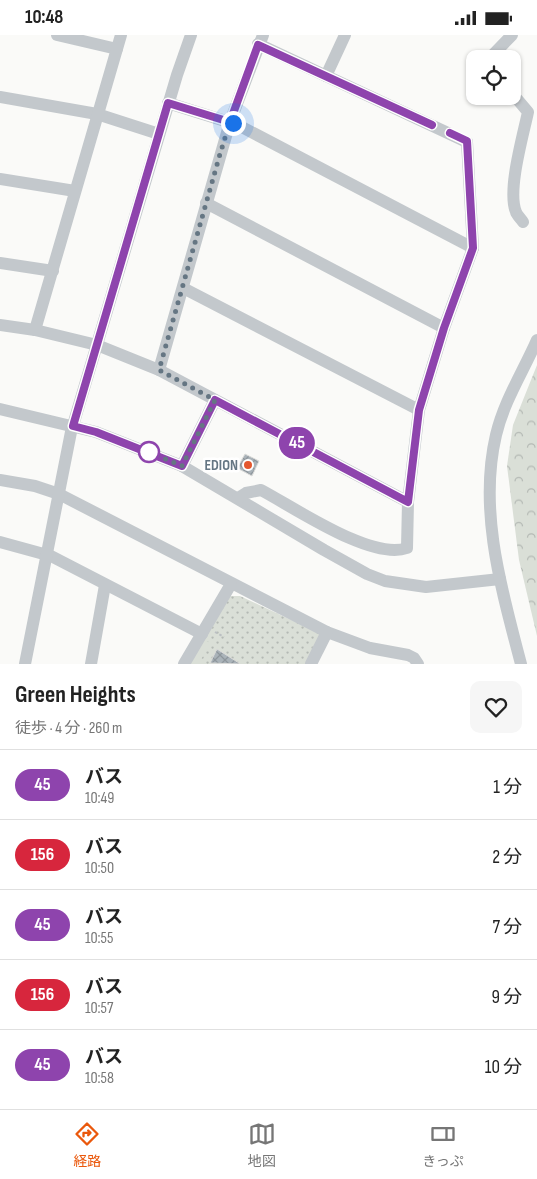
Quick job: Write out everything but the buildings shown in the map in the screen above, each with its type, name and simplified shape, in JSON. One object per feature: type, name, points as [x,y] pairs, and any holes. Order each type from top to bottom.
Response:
[{"type":"street","points":[[57,35],[117,49]]},
{"type":"street","points":[[35,330],[96,114],[121,35]]},
{"type":"street","points":[[25,664],[73,426],[168,103],[191,35]]},
{"type":"street","points":[[326,76],[345,35]]},
{"type":"street","points":[[498,50],[512,35]]},
{"type":"street","points":[[159,370],[230,122],[261,40],[326,76],[467,141],[473,248],[444,328],[419,410],[408,502],[407,548],[397,552],[354,541],[261,491],[246,493],[238,498]]},
{"type":"street","points":[[0,97],[96,114],[159,134]]},
{"type":"street","points":[[168,103],[230,122],[473,248]]},
{"type":"street","points":[[521,104],[528,112],[516,171],[514,195],[516,212],[523,222]]},
{"type":"street","points":[[0,179],[75,191]]},
{"type":"street","points":[[206,203],[444,328]]},
{"type":"street","points":[[0,263],[53,271]]},
{"type":"street","points":[[183,288],[419,410]]},
{"type":"street","points":[[0,325],[35,330],[97,345],[159,370],[408,502]]},
{"type":"street","points":[[521,664],[500,579],[490,495],[492,459],[503,413],[537,340]]},
{"type":"street","points":[[182,466],[215,400]]},
{"type":"street","points":[[0,409],[96,432],[182,466],[332,555],[367,574],[385,581],[426,587],[500,579]]},
{"type":"street","points":[[0,480],[35,486],[59,494],[327,632],[370,648],[408,655],[414,658],[418,664]]},
{"type":"street","points":[[0,542],[47,554],[202,633]]},
{"type":"street","points":[[184,664],[231,584]]},
{"type":"street","points":[[91,664],[105,585]]},
{"type":"street","points":[[311,664],[327,632]]},
{"type":"green space","points":[[537,365],[537,636],[519,560],[507,466],[513,425]]},
{"type":"green space","points":[[230,596],[240,596],[319,633],[321,639],[308,664],[190,664]]},
{"type":"green space","points":[[204,640],[211,643],[200,661],[204,664],[190,664]]},
{"type":"bus line","name":"45","points":[[432,125],[258,45],[230,122],[168,103],[73,426],[96,432],[182,466],[215,400],[408,502],[419,410],[444,328],[473,248],[467,141],[450,133]]},
{"type":"place","name":"EDION","points":[[248,465]]},
{"type":"route","points":[[149,452],[182,466],[215,400],[159,370],[220,154],[230,122],[233,123]]}]
